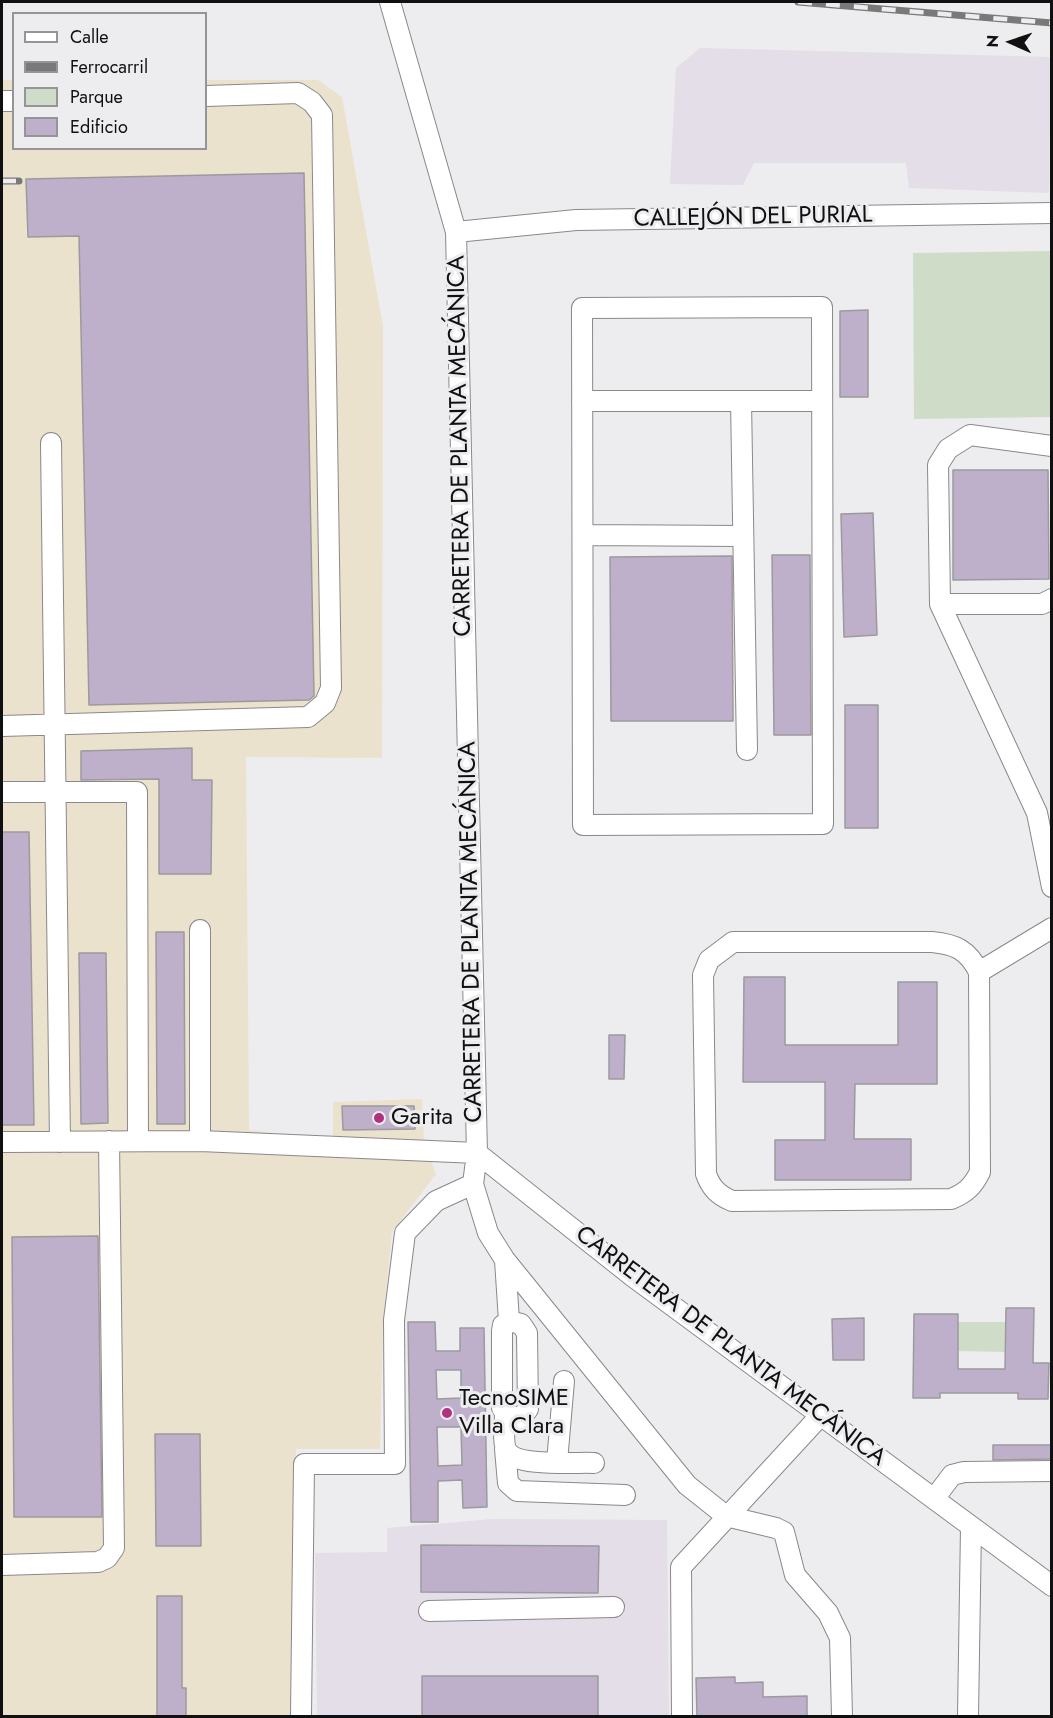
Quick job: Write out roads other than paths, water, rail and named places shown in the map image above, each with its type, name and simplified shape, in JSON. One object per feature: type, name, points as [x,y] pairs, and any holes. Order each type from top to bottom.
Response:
[{"type":"street","name":"CARRETERA DE PLANTA MECÁNICA","points":[[390,2],[456,232],[477,1153],[632,1276],[1052,1586]]},
{"type":"street","points":[[2,726],[55,724],[180,712],[308,717],[325,703],[331,688],[322,116],[312,102],[298,93],[207,96]]},
{"type":"street","name":"CALLEJÓN DEL PURIAL","points":[[456,232],[576,220],[1052,213]]},
{"type":"street","points":[[822,307],[823,824],[583,825],[582,400],[582,308],[822,307]]},
{"type":"street","points":[[582,400],[822,401]]},
{"type":"street","points":[[741,401],[747,750]]},
{"type":"street","points":[[1052,446],[970,435],[948,449],[938,465],[940,604],[1037,813],[1052,887]]},
{"type":"street","points":[[51,443],[60,1142]]},
{"type":"street","points":[[583,535],[743,536]]},
{"type":"street","points":[[940,604],[1042,604],[1052,599]]},
{"type":"street","points":[[2,792],[137,792],[138,1141]]},
{"type":"street","points":[[979,972],[1052,928]]},
{"type":"street","points":[[200,930],[200,1141]]},
{"type":"street","points":[[733,942],[932,942],[950,944],[962,949],[972,958],[979,972],[980,1172],[974,1184],[965,1193],[951,1199],[732,1201],[720,1196],[710,1185],[706,1174],[703,975],[709,960],[720,949],[733,942]]},
{"type":"street","points":[[2,1565],[98,1562],[107,1558],[114,1548],[109,1141]]},
{"type":"street","points":[[2,1142],[200,1141],[477,1153],[473,1184],[488,1233],[504,1260],[687,1485],[726,1516],[776,1527],[784,1532],[795,1575],[828,1613],[840,1638],[842,1716]]},
{"type":"street","points":[[301,1716],[304,1464],[395,1464],[394,1320],[405,1233],[436,1201],[473,1184]]},
{"type":"street","points":[[504,1260],[509,1321],[503,1325],[502,1331],[502,1408],[505,1414],[508,1483],[517,1491],[625,1496]]},
{"type":"street","points":[[557,1462],[564,1381]]},
{"type":"street","points":[[682,1716],[681,1566],[821,1415]]},
{"type":"street","points":[[505,1449],[510,1455],[522,1461],[594,1462]]},
{"type":"street","points":[[934,1499],[952,1475],[964,1472],[1052,1471]]},
{"type":"street","points":[[968,1716],[970,1527]]},
{"type":"street","points":[[429,1611],[614,1607]]},
{"type":"railway","points":[[798,2],[1052,23]]},
{"type":"railway","points":[[2,181],[19,181]]},
{"type":"place","name":"Garita","points":[[379,1118]]},
{"type":"place","name":"TecnoSIME Villa Clara","points":[[447,1413]]}]
